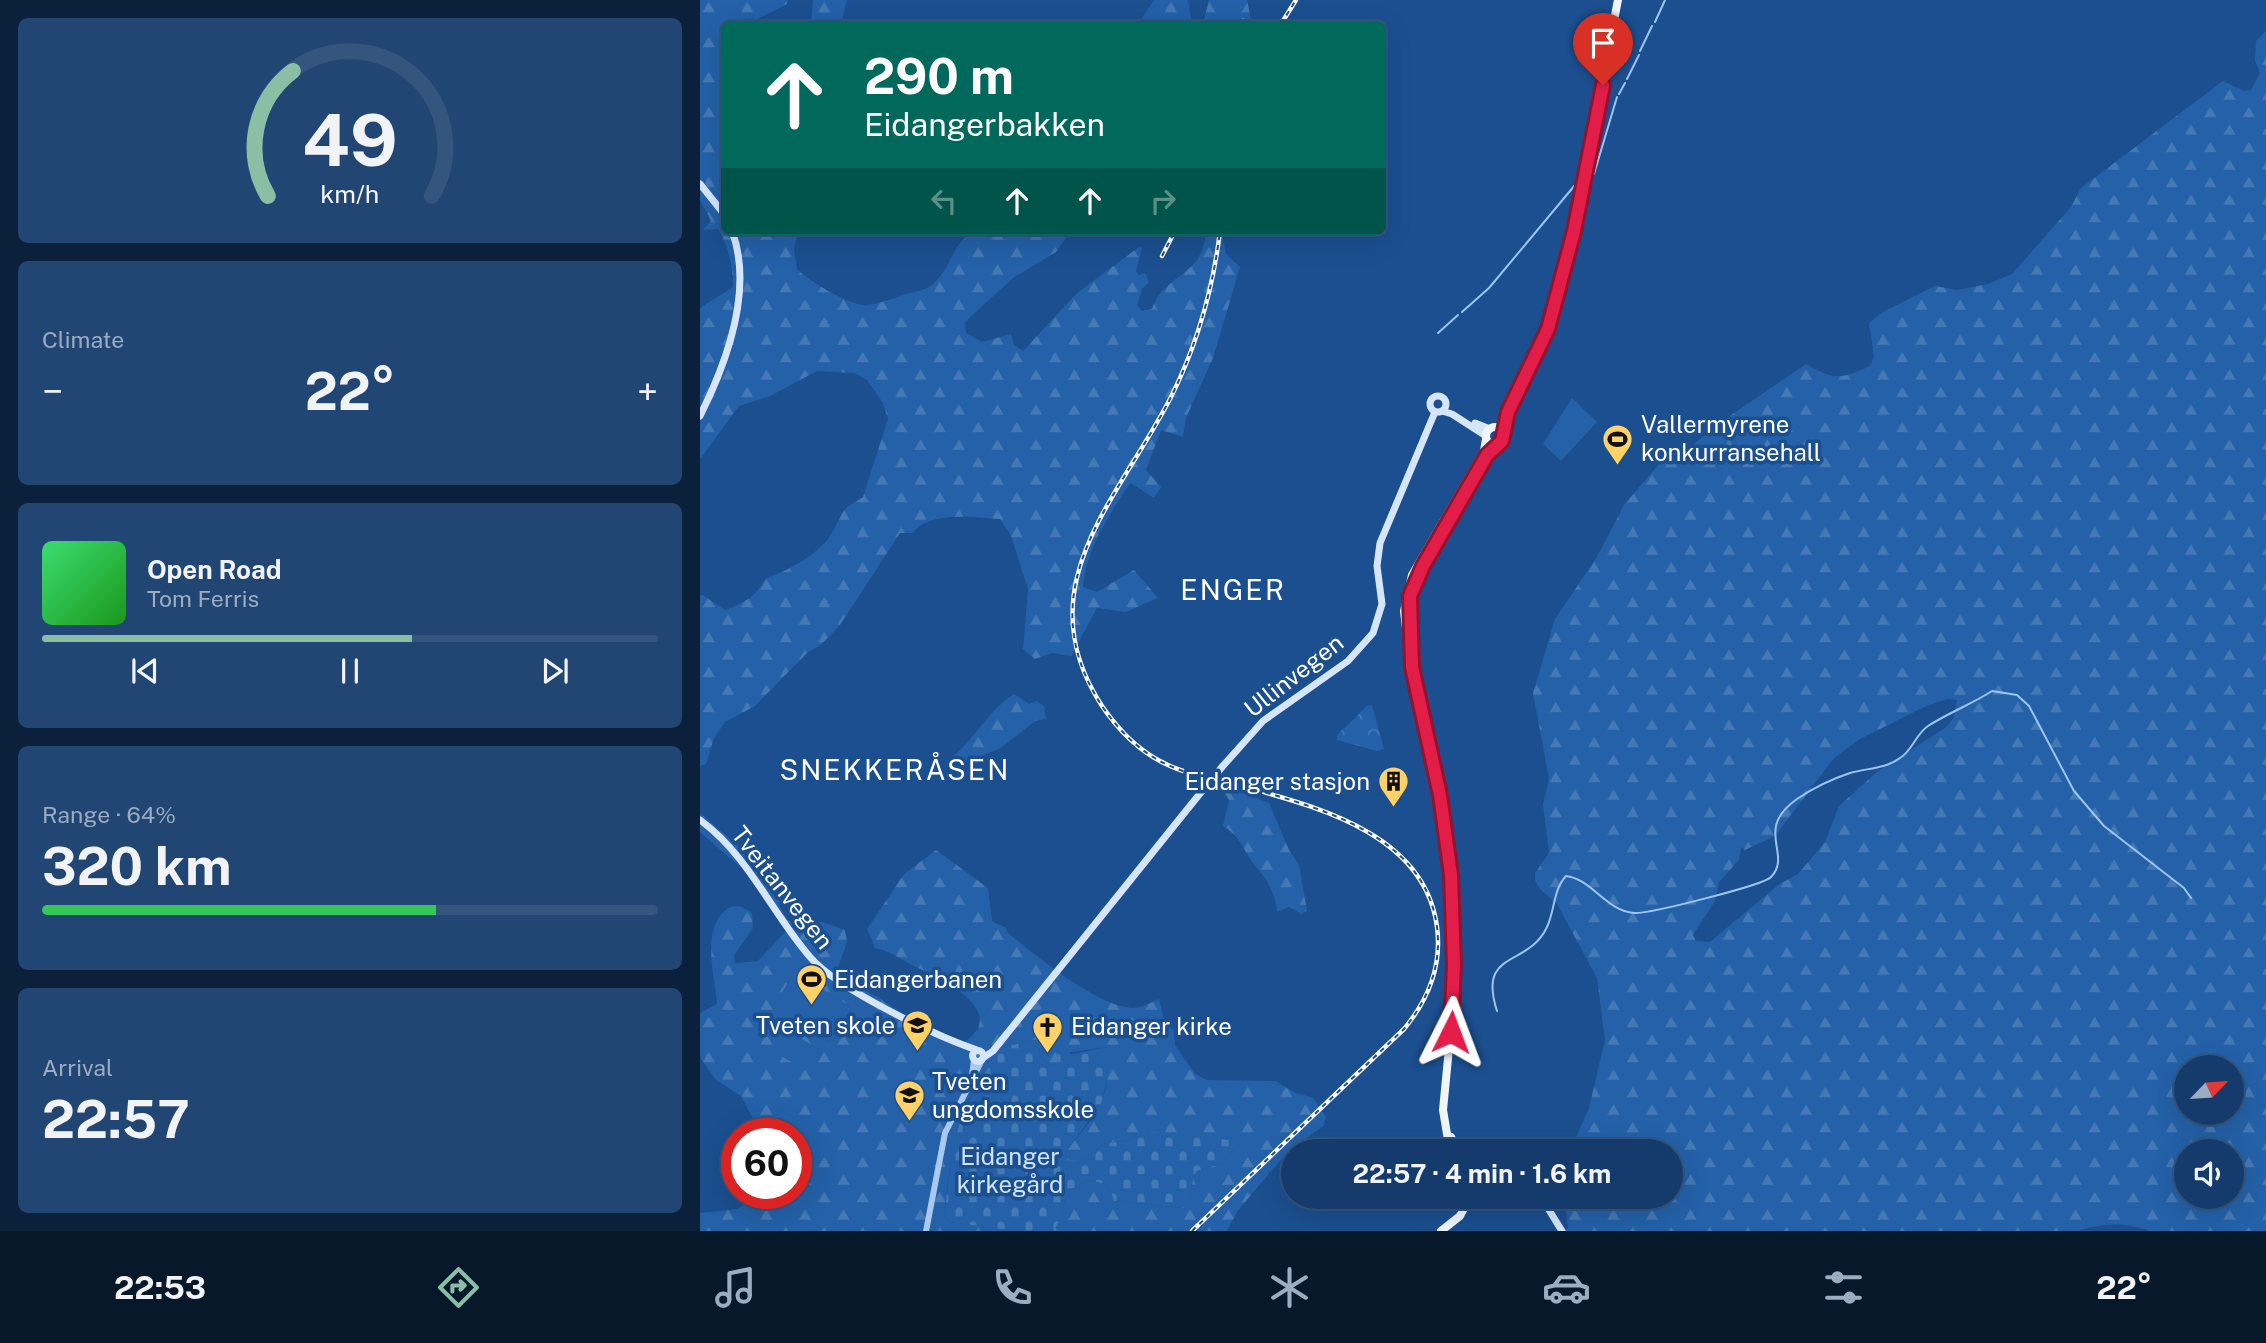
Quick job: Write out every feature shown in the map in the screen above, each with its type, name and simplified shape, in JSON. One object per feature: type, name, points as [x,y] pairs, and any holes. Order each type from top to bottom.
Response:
[{"type":"main road","points":[[1410,585],[1487,455],[1502,441],[1508,412],[1542,344],[1562,284],[1618,0]]},
{"type":"main road","points":[[700,184],[721,210]]},
{"type":"main road","points":[[700,416],[717,375],[741,297],[741,265],[733,235]]},
{"type":"main road","name":"Ullinvegen","points":[[978,1056],[1002,1038],[1222,767],[1263,721],[1348,661],[1373,633],[1382,604],[1377,566],[1380,543],[1441,409],[1466,418],[1489,433]]},
{"type":"main road","points":[[1448,1139],[1443,1110],[1450,1056],[1454,965],[1448,849],[1436,773],[1412,667],[1410,585],[1484,451],[1489,433],[1508,412]]},
{"type":"main road","points":[[1489,433],[1499,429],[1503,434]]},
{"type":"main road","points":[[1489,433],[1490,444],[1497,445]]},
{"type":"main road","name":"Tveitanvegen","points":[[700,821],[744,863],[819,967],[850,989],[978,1056]]},
{"type":"main road","points":[[1445,1125],[1453,1139]]},
{"type":"main road","points":[[1441,1231],[1460,1216],[1463,1209]]},
{"type":"main road","points":[[1548,1209],[1562,1231]]},
{"type":"street","points":[[926,1231],[946,1133],[971,1080],[978,1056]]},
{"type":"green space","points":[[700,0],[788,0],[787,4],[754,21],[721,21],[721,234],[718,229],[703,230],[711,221],[700,200]]},
{"type":"green space","points":[[813,0],[847,0],[842,21],[811,21]]},
{"type":"green space","points":[[1154,0],[1188,0],[1192,21],[1140,21]]},
{"type":"green space","points":[[1209,0],[1247,0],[1251,21],[1204,21]]},
{"type":"green space","points":[[2266,31],[2266,1231],[2150,1231],[2114,1225],[2077,1231],[1560,1231],[1568,1229],[1566,1209],[1683,1209],[1683,1139],[1575,1139],[1589,1108],[1605,1040],[1597,978],[1557,904],[1539,888],[1535,880],[1535,873],[1549,853],[1543,804],[1549,779],[1533,693],[1555,619],[1597,557],[1624,505],[1660,463],[1693,445],[1715,426],[1806,364],[1837,376],[1851,374],[1870,366],[1874,357],[1869,323],[1883,312],[1935,286],[1957,290],[1988,284],[2012,274],[2071,207],[2081,188],[2223,81],[2244,91],[2251,90],[2260,73],[2255,61],[2256,41]],"holes":[[[1947,699],[1957,700],[1953,719],[1945,728],[1878,771],[1839,806],[1825,842],[1798,874],[1778,885],[1710,942],[1696,941],[1693,935],[1715,901],[1719,882],[1739,860],[1741,847],[1745,850],[1775,836],[1834,758],[1860,739],[1924,707]]]},
{"type":"green space","points":[[797,235],[794,250],[797,269],[838,296],[857,304],[869,305],[933,284],[969,235],[1068,235],[1056,252],[1013,278],[965,322],[966,333],[982,342],[1011,334],[1014,345],[1023,351],[1076,294],[1139,247],[1142,248],[1136,271],[1139,275],[1145,273],[1149,282],[1142,289],[1137,305],[1142,311],[1152,309],[1166,288],[1191,267],[1198,258],[1205,235],[1222,235],[1226,254],[1240,267],[1213,358],[1186,418],[1183,437],[1161,430],[1146,470],[1161,487],[1154,498],[1131,483],[1128,486],[1099,534],[1085,573],[1083,587],[1097,592],[1134,570],[1158,598],[1126,612],[1097,608],[1071,656],[1052,653],[1035,659],[1023,649],[1028,589],[1011,536],[1000,519],[954,517],[931,521],[913,533],[900,533],[840,625],[822,644],[807,653],[755,706],[725,722],[714,738],[706,764],[700,766],[701,594],[725,610],[732,608],[753,595],[765,579],[793,566],[820,548],[827,541],[843,512],[863,497],[888,419],[883,403],[867,380],[854,373],[817,371],[770,396],[739,406],[700,459],[700,308],[733,287],[730,257],[722,236]]},
{"type":"green space","points":[[1572,398],[1597,422],[1561,461],[1543,444]]},
{"type":"green space","points":[[1014,694],[1029,704],[1037,701],[1044,706],[1046,719],[1035,721],[1001,748],[953,767],[947,761],[1004,701]]},
{"type":"green space","points":[[1372,705],[1384,749],[1377,751],[1337,740],[1337,735],[1367,706]]},
{"type":"green space","points":[[1226,786],[1269,803],[1289,850],[1299,865],[1307,911],[1302,914],[1289,907],[1277,912],[1268,883],[1239,841],[1223,826],[1229,800],[1224,792]]},
{"type":"green space","points":[[700,813],[738,846],[778,897],[787,920],[803,928],[822,922],[845,930],[847,942],[837,970],[842,979],[878,997],[932,1034],[959,1045],[974,1033],[980,1022],[977,1010],[969,999],[942,980],[875,948],[867,929],[904,874],[936,850],[988,888],[992,921],[1006,928],[1008,933],[1068,979],[1119,1005],[1136,1008],[1159,999],[1164,1021],[1174,1031],[1175,1045],[1195,1074],[1207,1080],[1275,1081],[1294,1092],[1313,1098],[1326,1117],[1323,1126],[1305,1139],[1281,1139],[1281,1160],[1237,1212],[1227,1231],[1054,1231],[1062,1216],[1066,1192],[1089,1180],[1108,1185],[1114,1201],[1184,1208],[1189,1204],[1193,1177],[1197,1171],[1222,1163],[1240,1145],[1144,1131],[1129,1140],[1103,1144],[1083,1160],[1069,1160],[1065,1155],[1068,1149],[1094,1116],[1106,1089],[1108,1047],[1058,1054],[1057,1062],[1050,1066],[1040,1055],[1039,1039],[1003,1047],[972,1093],[956,1138],[944,1216],[949,1222],[1017,1231],[700,1231],[700,1213],[738,1209],[812,1209],[812,1118],[753,1118],[741,1096],[716,1080],[700,1057],[700,1013],[717,1004],[711,940],[719,918],[734,906],[752,913],[753,928],[734,955],[735,963],[758,961],[786,931],[744,870],[700,832]],"holes":[[[794,972],[850,1006],[829,1042],[773,1008]],[[788,1031],[822,1051],[809,1072],[776,1053]]]},
{"type":"green space","name":"Eidangerbanen","points":[[794,972],[850,1006],[829,1042],[772,1008]]},
{"type":"green space","points":[[788,1031],[822,1051],[809,1073],[775,1053]]},
{"type":"green space","name":"Eidanger kirkegård","points":[[1039,1039],[1040,1055],[1050,1066],[1057,1062],[1058,1047],[1067,1047],[1071,1054],[1109,1047],[1108,1077],[1101,1104],[1068,1149],[1065,1155],[1069,1160],[1083,1160],[1103,1144],[1129,1140],[1144,1131],[1237,1141],[1240,1145],[1222,1163],[1197,1171],[1193,1177],[1189,1205],[1184,1208],[1114,1201],[1108,1185],[1089,1180],[1066,1192],[1062,1216],[1054,1231],[1017,1231],[949,1222],[944,1216],[953,1145],[974,1089],[1003,1047]]},
{"type":"waterway","points":[[1655,22],[1665,0]]},
{"type":"waterway","points":[[1640,51],[1652,26]]},
{"type":"waterway","points":[[1627,79],[1639,55]]},
{"type":"waterway","points":[[1619,94],[1625,83]]},
{"type":"waterway","points":[[1594,174],[1617,97]]},
{"type":"waterway","points":[[1462,312],[1489,288],[1575,185]]},
{"type":"waterway","points":[[1438,333],[1458,315]]},
{"type":"waterway","points":[[1497,1011],[1493,991],[1494,977],[1507,961],[1539,940],[1550,921],[1556,894],[1566,876],[1584,883],[1615,907],[1634,913],[1706,898],[1764,881],[1771,877],[1777,868],[1777,821],[1784,810],[1797,799],[1843,775],[1894,762],[1908,751],[1928,726],[1992,691],[2017,695],[2029,706],[2074,791],[2104,826],[2184,888],[2191,898]]},
{"type":"railway","points":[[1283,21],[1296,0]]},
{"type":"railway","points":[[1162,256],[1173,235]]},
{"type":"railway","points":[[1192,1231],[1404,1029],[1426,994],[1435,968],[1438,941],[1428,895],[1412,868],[1389,847],[1362,829],[1301,803],[1186,772],[1158,760],[1131,740],[1109,715],[1080,662],[1073,621],[1076,582],[1088,545],[1106,508],[1171,397],[1189,357],[1203,316],[1219,235]]},
{"type":"place","name":"Vallermyrene konkurransehall","points":[[1618,466]]},
{"type":"place","name":"Eidanger stasjon","points":[[1393,809]]},
{"type":"place","name":"Eidangerbanen","points":[[811,1007]]},
{"type":"place","name":"Tveten skole","points":[[918,1053]]},
{"type":"place","name":"Eidanger kirke","points":[[1048,1054]]},
{"type":"place","name":"Tveten ungdomsskole","points":[[909,1123]]},
{"type":"district","name":"ENGER","points":[[1233,590]]},
{"type":"district","name":"SNEKKERÅSEN","points":[[895,770]]},
{"type":"route","points":[[1451,1032],[1454,965],[1451,875],[1436,773],[1412,667],[1410,596],[1423,566],[1487,455],[1502,441],[1508,412],[1548,329],[1574,231],[1603,85]]}]
